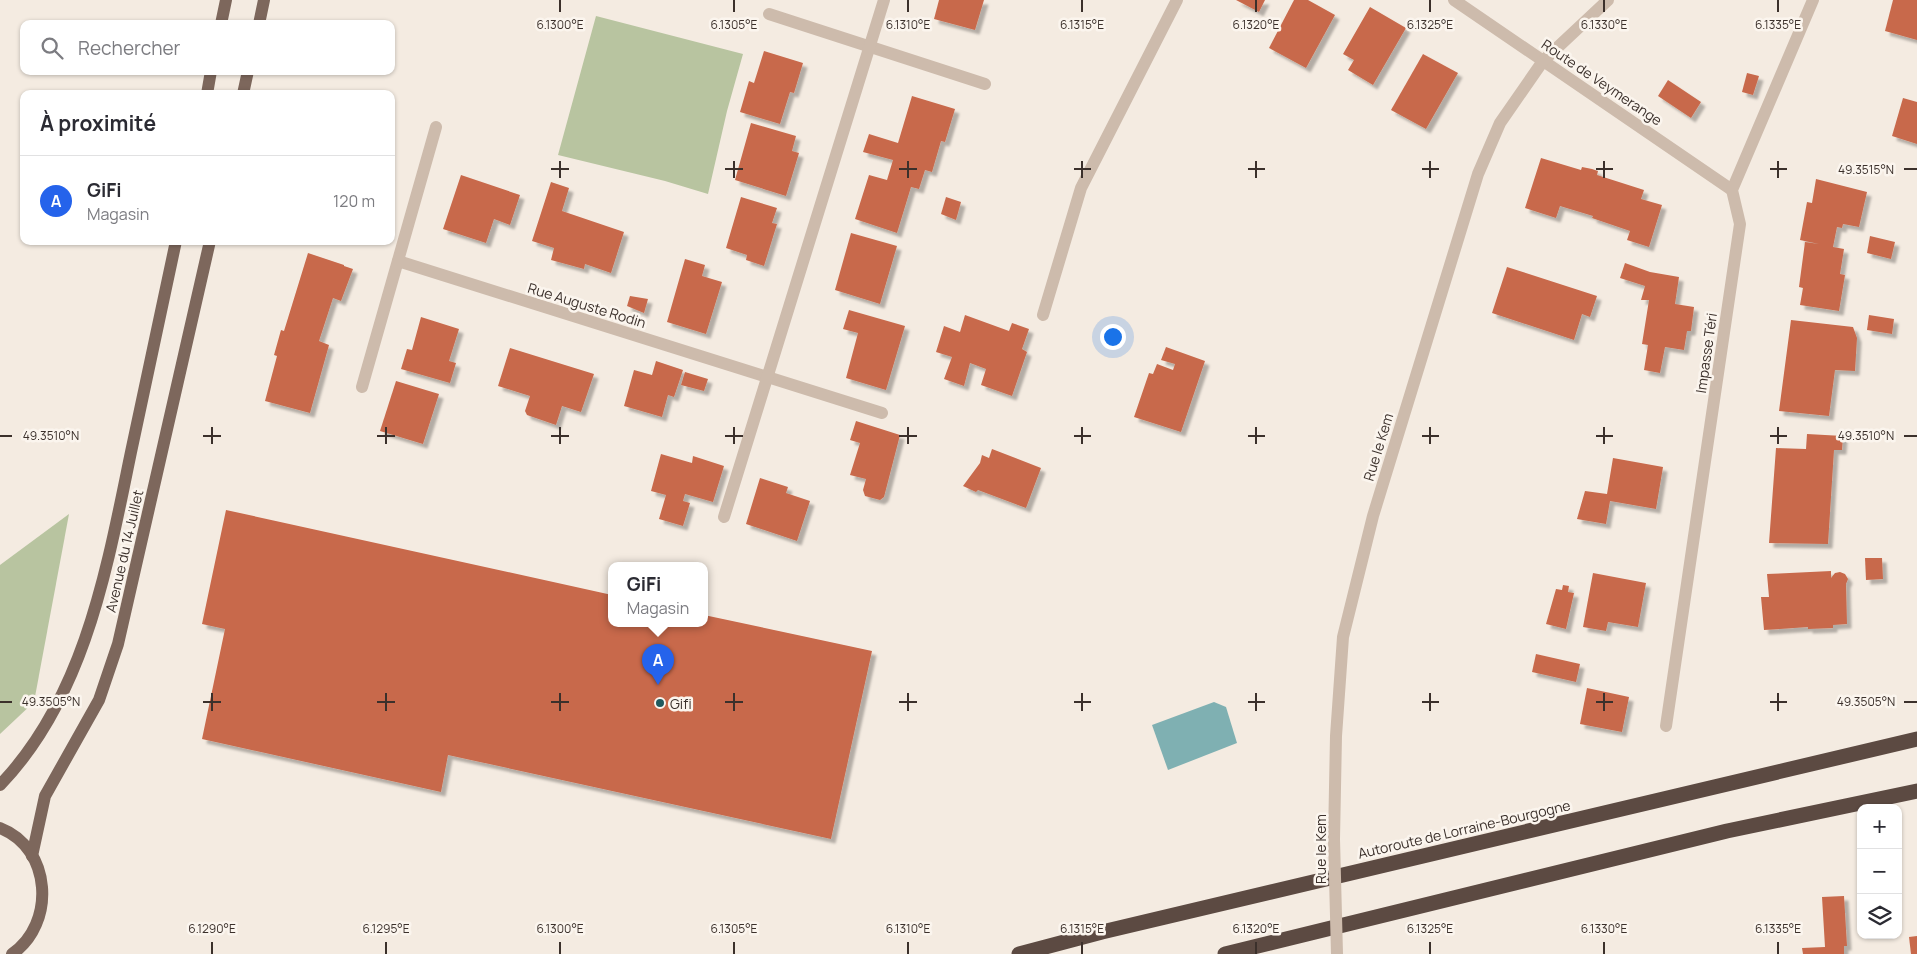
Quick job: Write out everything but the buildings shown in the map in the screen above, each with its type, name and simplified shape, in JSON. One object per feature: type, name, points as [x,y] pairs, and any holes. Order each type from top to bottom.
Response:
[{"type":"highway","name":"Autoroute de Lorraine-Bourgogne","points":[[1019,954],[1102,932],[1917,739]]},
{"type":"highway","points":[[1225,954],[1727,831],[1917,790]]},
{"type":"main road","points":[[222,20],[226,0]]},
{"type":"main road","points":[[260,20],[264,0]]},
{"type":"main road","points":[[208,90],[210,75]]},
{"type":"main road","points":[[244,90],[247,75]]},
{"type":"main road","name":"Avenue du 14 Juillet","points":[[0,785],[14,770],[52,715],[87,636],[110,555],[175,245]]},
{"type":"main road","name":"Avenue du 14 Juillet","points":[[32,856],[45,796],[99,700],[118,644],[209,245]]},
{"type":"main road","points":[[0,828],[20,840],[39,869],[42,883],[43,902],[38,921],[29,938],[12,954]]},
{"type":"street","points":[[724,517],[884,0]]},
{"type":"street","points":[[1043,315],[1081,188],[1177,0]]},
{"type":"street","name":"Route de Veymerange","points":[[1454,0],[1732,190]]},
{"type":"street","name":"Rue le Kem","points":[[1337,954],[1334,839],[1336,736],[1343,637],[1373,516],[1478,174],[1500,123],[1544,61],[1608,0]]},
{"type":"street","points":[[1732,190],[1813,0]]},
{"type":"street","points":[[769,14],[985,84]]},
{"type":"street","points":[[362,387],[436,127]]},
{"type":"street","name":"Impasse Téri","points":[[1666,726],[1740,224],[1732,190]]},
{"type":"street","name":"Rue Auguste Rodin","points":[[398,262],[882,413]]},
{"type":"green space","points":[[596,16],[743,54],[727,111],[708,194],[665,181],[558,155]]},
{"type":"green space","points":[[69,514],[34,702],[0,734],[0,565]]},
{"type":"water","points":[[1214,702],[1226,707],[1237,743],[1168,770],[1152,725]]},
{"type":"place","name":"GiFi","points":[[658,685]]},
{"type":"place","name":"Gifi","points":[[660,703]]}]
